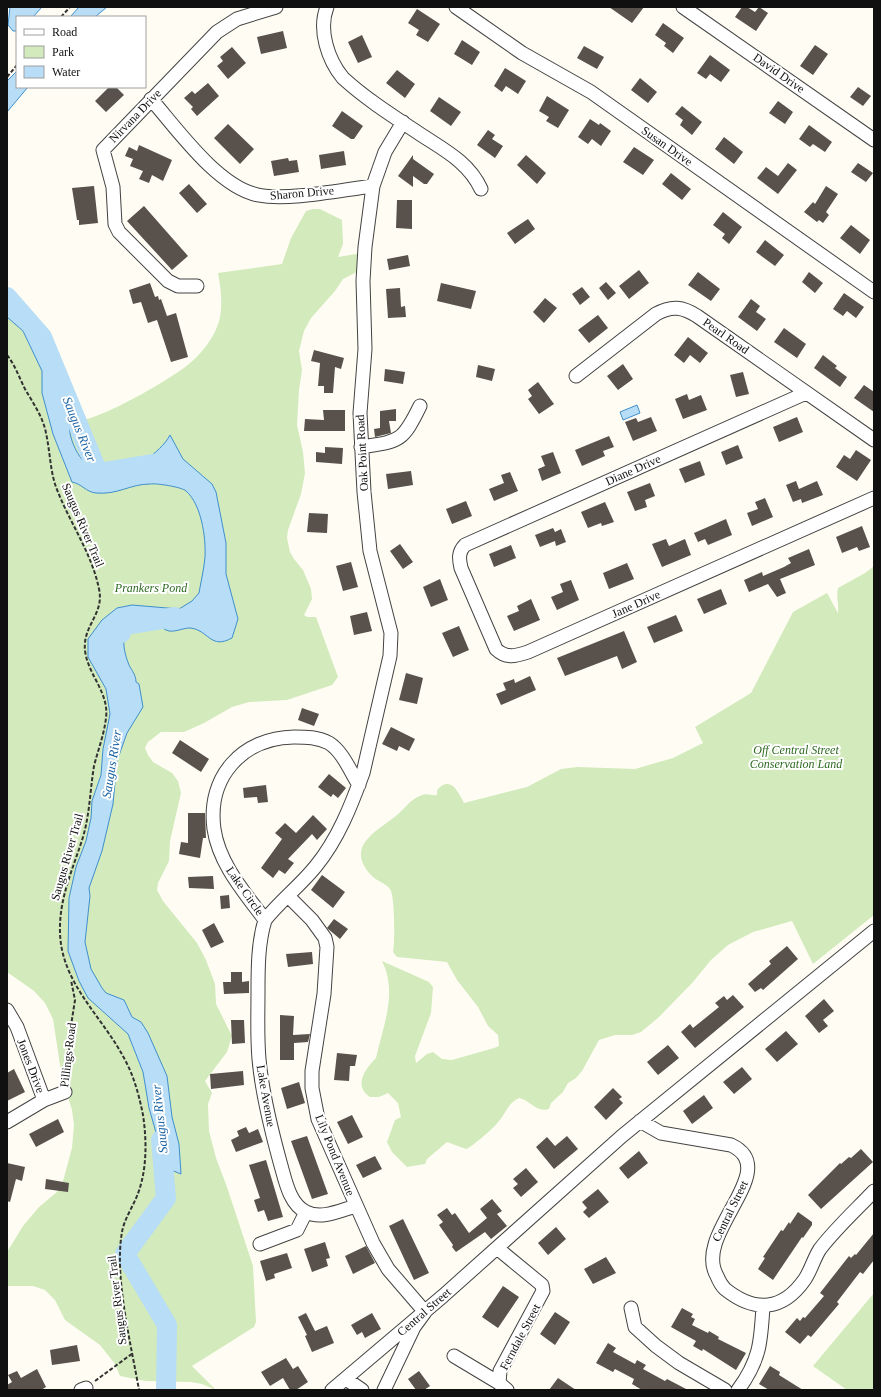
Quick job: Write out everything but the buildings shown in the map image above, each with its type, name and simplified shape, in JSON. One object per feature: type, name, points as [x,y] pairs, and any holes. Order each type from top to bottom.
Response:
[{"type":"street","name":"Nirvana Drive","points":[[197,286],[178,286],[168,281],[122,236],[115,224],[113,187],[103,150],[208,40],[237,19],[276,7]]},
{"type":"street","points":[[327,7],[324,36],[327,48],[336,69],[352,86],[461,161],[472,172],[481,188]]},
{"type":"street","name":"Susan Drive","points":[[456,7],[522,53],[592,92],[874,292]]},
{"type":"street","name":"David Drive","points":[[683,7],[874,140]]},
{"type":"street","name":"Sharon Drive","points":[[151,99],[212,167],[228,181],[246,191],[257,195],[278,197],[373,186]]},
{"type":"street","name":"Oak Point Road","points":[[359,785],[390,656],[392,633],[370,551],[361,447],[360,413],[366,335],[363,281],[365,247],[373,186],[385,152],[403,122]]},
{"type":"street","name":"Pearl Road","points":[[576,376],[656,314],[668,308],[681,307],[697,316],[874,440]]},
{"type":"street","name":"Diane Drive","points":[[462,548],[475,540],[806,393]]},
{"type":"street","points":[[361,447],[397,440],[406,432],[420,406]]},
{"type":"street","name":"Jane Drive","points":[[462,548],[459,556],[461,568],[494,644],[500,653],[506,656],[514,656],[528,652],[874,498]]},
{"type":"street","name":"Lake Circle","points":[[306,737],[319,738],[336,749],[359,785],[348,812],[329,848],[316,866],[288,896],[265,920],[235,879],[218,846],[214,829],[214,800],[217,786],[224,774],[247,750],[259,743],[273,739],[306,737]]},
{"type":"street","name":"Lily Pond Avenue","points":[[288,896],[312,920],[325,938],[328,947],[326,980],[315,1051],[312,1088],[316,1111],[323,1132],[373,1243],[388,1269],[425,1312]]},
{"type":"street","name":"Lake Avenue","points":[[265,920],[260,936],[257,1024],[259,1061],[266,1108],[285,1178],[294,1201],[306,1212]]},
{"type":"street","name":"Central Street","points":[[332,1390],[425,1312],[640,1122],[874,931]]},
{"type":"street","name":"Jones Drive","points":[[7,1010],[17,1026],[44,1100]]},
{"type":"street","name":"Pillings Road","points":[[7,1122],[44,1100],[65,1092]]},
{"type":"street","name":"Central Street","points":[[640,1122],[660,1133],[731,1145],[741,1150],[748,1164],[747,1178],[718,1234],[712,1249],[713,1269],[724,1288],[741,1300],[764,1306]]},
{"type":"street","points":[[738,1390],[750,1374],[758,1355],[764,1306],[787,1299],[805,1279],[820,1250],[874,1191]]},
{"type":"street","points":[[260,1244],[297,1230],[306,1212],[314,1215],[325,1215],[356,1206]]},
{"type":"street","name":"Ferndale Street","points":[[497,1248],[542,1285],[543,1291],[500,1372],[503,1386]]},
{"type":"street","points":[[631,1308],[636,1327],[656,1346],[679,1363],[725,1390]]},
{"type":"street","points":[[384,1390],[414,1327],[425,1312]]},
{"type":"street","points":[[454,1356],[503,1386]]},
{"type":"street","points":[[346,1379],[362,1390]]},
{"type":"path","points":[[62,16],[70,7]]},
{"type":"path","points":[[7,77],[16,66]]},
{"type":"path","name":"Saugus River Trail","points":[[7,355],[36,408],[46,430],[55,484],[65,510],[84,548],[100,590],[100,604],[95,618],[88,628],[84,640],[86,657],[93,675],[103,692],[107,714],[103,738],[95,765],[89,812],[82,840],[67,880],[61,904],[59,934],[64,959],[71,979],[124,1056],[136,1084],[143,1118],[146,1165],[138,1195],[122,1229],[119,1260],[139,1390]]},
{"type":"path","name":"Pillings Road","points":[[65,1092],[74,1000],[71,979]]},
{"type":"path","points":[[83,1389],[133,1353]]},
{"type":"green space","name":"Prankers Pond","points":[[320,209],[342,220],[343,244],[338,257],[362,253],[361,270],[343,279],[335,291],[311,318],[304,331],[299,351],[302,370],[297,425],[303,452],[305,473],[301,494],[288,530],[287,538],[290,552],[303,570],[311,589],[312,599],[304,615],[307,617],[316,617],[338,677],[332,685],[287,700],[249,702],[232,707],[204,723],[184,732],[161,732],[148,742],[145,748],[153,762],[172,773],[178,781],[181,793],[170,841],[169,861],[158,883],[157,890],[163,901],[197,943],[206,960],[215,984],[216,1004],[232,1036],[227,1052],[205,1081],[212,1093],[208,1104],[209,1131],[216,1158],[253,1266],[256,1322],[254,1327],[192,1366],[216,1390],[202,1384],[191,1382],[146,1381],[120,1376],[115,1364],[100,1345],[65,1320],[55,1300],[45,1290],[33,1286],[7,1286],[7,1252],[23,1226],[39,1207],[57,1192],[63,1181],[72,1148],[74,1125],[72,1110],[62,1078],[53,1019],[45,1003],[34,991],[7,972],[7,297],[69,416],[79,420],[90,418],[120,406],[137,397],[169,378],[194,359],[209,342],[215,332],[221,314],[218,273],[282,264],[291,238],[306,211]]},
{"type":"green space","name":"Off Central Street Conservation Land","points":[[874,566],[874,915],[813,964],[792,921],[753,932],[728,945],[711,960],[693,982],[659,1017],[641,1032],[632,1035],[615,1035],[599,1040],[582,1071],[576,1078],[568,1083],[563,1092],[551,1103],[549,1109],[544,1110],[537,1108],[519,1098],[510,1105],[493,1128],[466,1149],[447,1142],[427,1159],[425,1164],[407,1167],[392,1152],[387,1142],[395,1120],[401,1117],[398,1103],[388,1093],[379,1097],[370,1097],[362,1088],[362,1078],[368,1067],[376,1058],[388,1010],[389,985],[387,973],[382,961],[429,982],[433,987],[431,1013],[415,1056],[416,1063],[427,1054],[433,1052],[442,1059],[452,1060],[494,1048],[499,1046],[498,1035],[488,1026],[478,1007],[457,980],[447,962],[397,957],[393,952],[394,920],[392,893],[386,885],[371,875],[364,866],[361,857],[365,843],[370,836],[396,816],[413,799],[424,794],[437,795],[437,790],[446,784],[457,790],[464,803],[527,787],[561,769],[577,767],[635,769],[673,758],[703,743],[695,727],[751,693],[793,612],[827,593],[838,613],[838,588],[865,573]]},
{"type":"green space","points":[[874,1293],[874,1390],[847,1390],[813,1366]]},
{"type":"water","points":[[10,7],[42,7],[34,16],[16,16],[16,31],[13,31],[8,25]]},
{"type":"water","points":[[79,7],[107,7],[96,16],[71,16]]},
{"type":"water","points":[[16,72],[16,88],[27,88],[7,112],[7,81]]},
{"type":"water","points":[[7,292],[28,316],[56,361],[62,378],[69,408],[70,433],[72,441],[75,449],[91,469],[98,474],[114,478],[153,455],[170,435],[183,459],[212,484],[216,492],[226,543],[226,574],[238,619],[232,638],[219,642],[214,641],[196,629],[190,628],[169,631],[152,621],[139,624],[124,636],[125,654],[135,675],[136,682],[139,684],[143,707],[127,733],[117,761],[113,804],[102,851],[89,888],[90,896],[85,942],[91,969],[102,988],[106,993],[124,1000],[132,1017],[141,1022],[148,1033],[167,1076],[172,1117],[179,1144],[181,1174],[156,1164],[161,1150],[149,1108],[143,1072],[128,1034],[88,998],[79,981],[68,951],[69,898],[76,867],[86,841],[91,818],[92,801],[101,775],[103,749],[110,714],[106,689],[88,657],[88,639],[102,620],[117,608],[132,605],[179,609],[192,601],[199,593],[204,566],[205,540],[202,521],[191,497],[186,491],[180,488],[143,484],[117,491],[96,493],[72,482],[53,434],[42,393],[42,371],[23,331],[7,317]]},
{"type":"water","points":[[637,405],[640,413],[623,420],[620,412]]},
{"type":"waterway","name":"Saugus River","points":[[7,297],[42,337],[98,473],[158,463]]},
{"type":"waterway","name":"Saugus River","points":[[121,633],[120,626],[175,617]]},
{"type":"waterway","name":"Saugus River","points":[[161,1140],[166,1198],[125,1254],[167,1325],[166,1390]]}]
